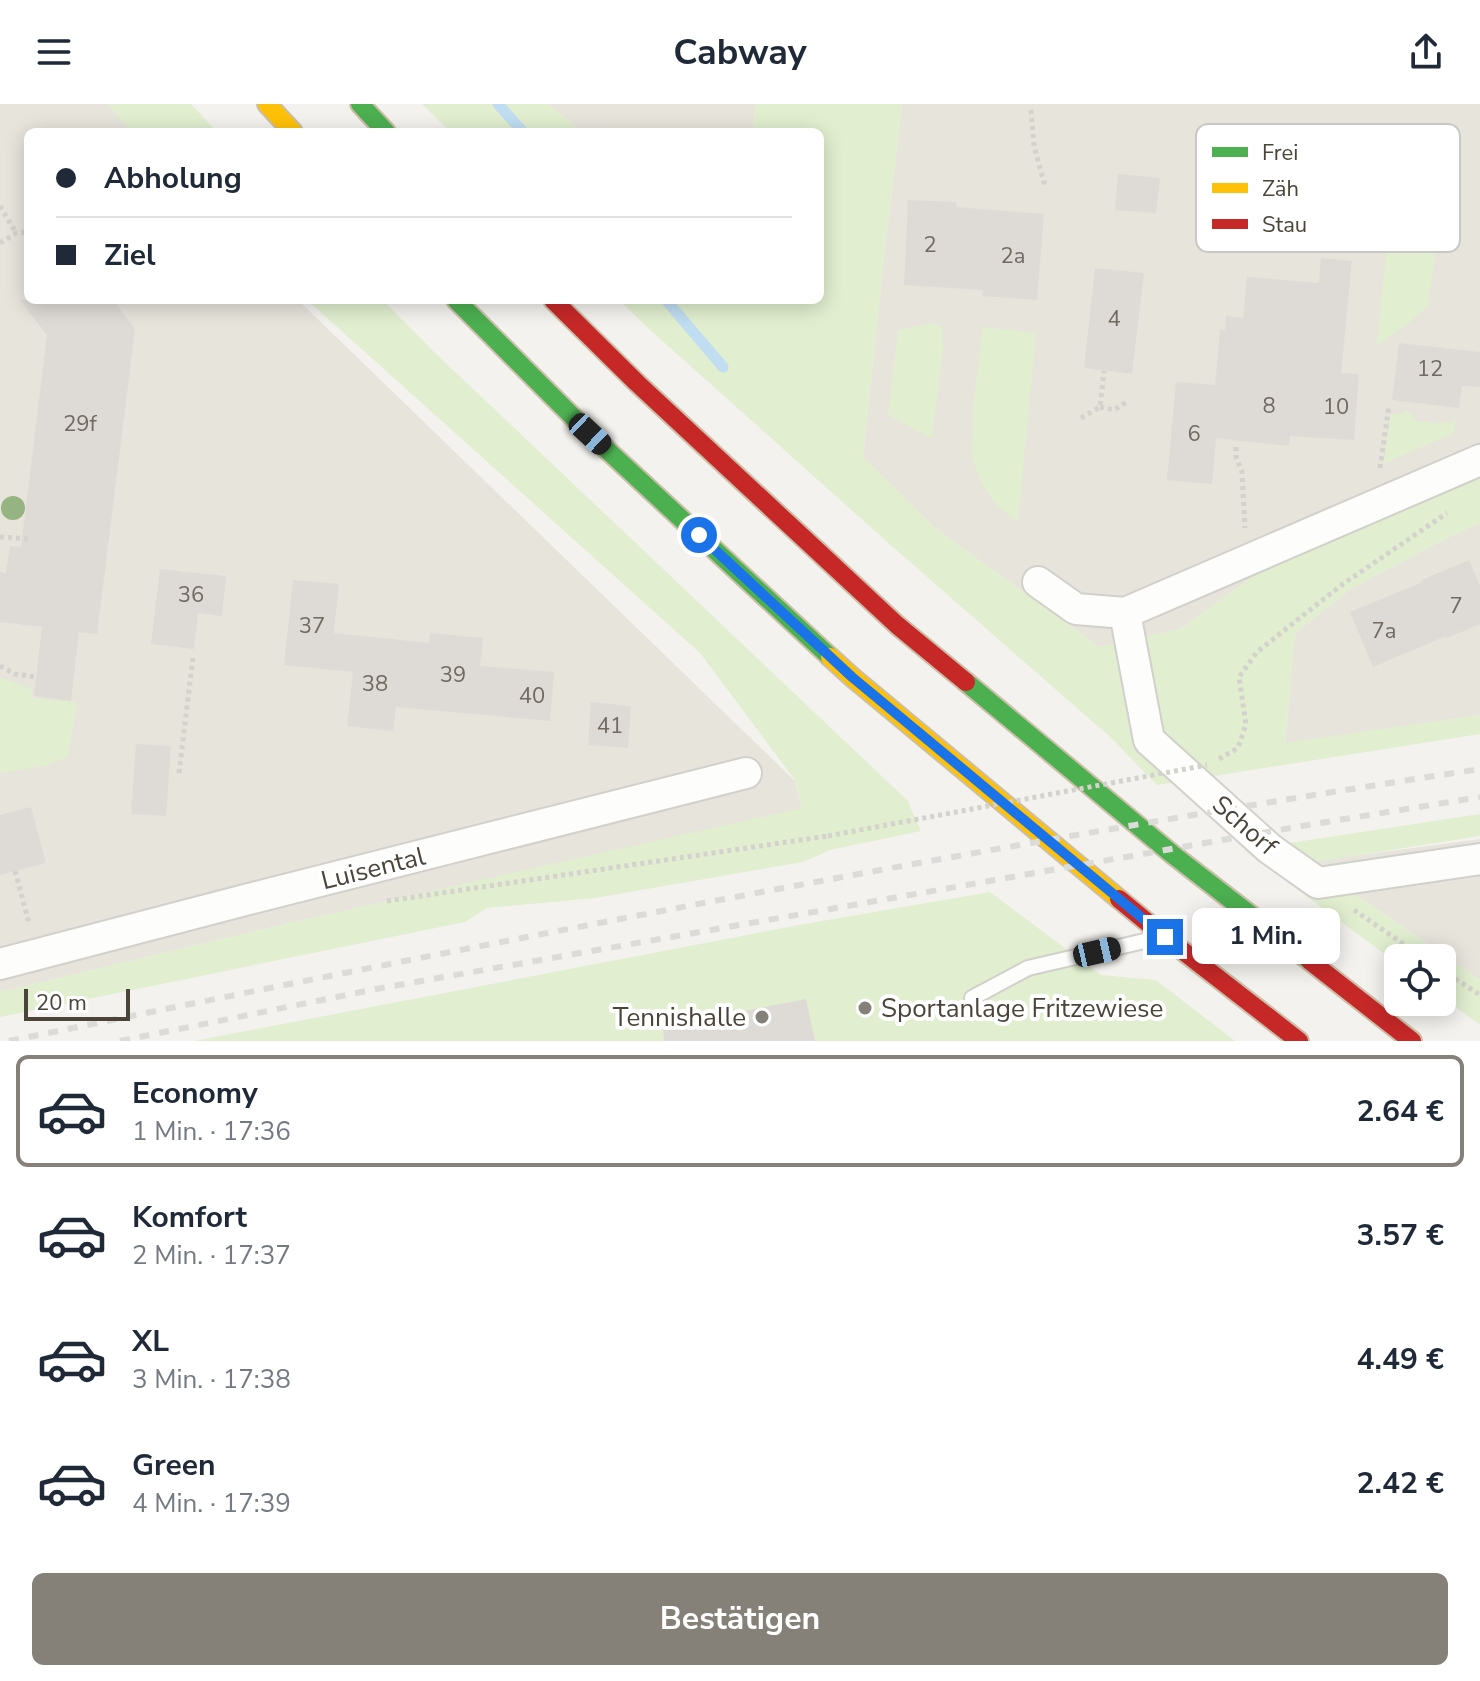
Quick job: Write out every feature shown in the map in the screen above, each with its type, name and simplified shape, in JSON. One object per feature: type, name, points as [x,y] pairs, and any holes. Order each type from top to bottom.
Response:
[{"type":"highway","points":[[267,104],[289,128]]},
{"type":"highway","points":[[360,104],[382,128]]},
{"type":"highway","points":[[460,304],[590,434],[852,677],[1165,937],[1299,1041]]},
{"type":"highway","points":[[557,304],[637,383],[897,625],[1172,854],[1412,1041]]},
{"type":"street","points":[[1038,582],[1076,609],[1125,613],[1480,460]]},
{"type":"street","name":"Schorf","points":[[1125,613],[1149,740],[1270,849],[1318,883]]},
{"type":"street","name":"Luisental","points":[[0,964],[746,773]]},
{"type":"street","points":[[1318,883],[1480,859]]},
{"type":"lane","points":[[972,998],[1028,968],[1165,937]]},
{"type":"path","points":[[1031,110],[1034,146],[1045,186]]},
{"type":"path","points":[[0,206],[16,233]]},
{"type":"path","points":[[0,243],[16,233],[24,232]]},
{"type":"path","points":[[1100,407],[1104,371]]},
{"type":"path","points":[[1081,418],[1100,407],[1114,410],[1128,401]]},
{"type":"path","points":[[1375,505],[1389,406]]},
{"type":"path","points":[[1236,447],[1245,506],[1245,561]]},
{"type":"path","points":[[375,903],[828,836],[1207,765],[1238,748],[1246,724],[1239,677],[1257,652],[1343,584],[1455,507]]},
{"type":"path","points":[[0,537],[31,539]]},
{"type":"path","points":[[179,773],[193,657]]},
{"type":"path","points":[[0,666],[15,674],[36,677]]},
{"type":"path","points":[[15,871],[38,954]]},
{"type":"path","points":[[1318,883],[1403,944]]},
{"type":"path","points":[[1456,979],[1480,995]]},
{"type":"shaded area","points":[[0,104],[108,104],[129,128],[24,128],[24,304],[302,304],[795,781],[802,809],[285,924],[0,992]]},
{"type":"shaded area","points":[[548,104],[755,104],[753,128],[578,128]]},
{"type":"shaded area","points":[[902,104],[1480,104],[1480,475],[1261,571],[1180,629],[1099,647],[935,528],[863,457]]},
{"type":"shaded area","points":[[1480,523],[1480,715],[1285,744],[1295,633],[1352,588]]},
{"type":"shaded area","points":[[1480,839],[1480,980],[1456,964],[1456,944],[1428,944],[1308,862]]},
{"type":"green space","points":[[108,104],[191,104],[213,128],[129,128]]},
{"type":"green space","points":[[422,104],[548,104],[578,128],[446,128]]},
{"type":"green space","points":[[755,104],[902,104],[863,457],[935,528],[1099,647],[1180,629],[1261,571],[1480,475],[1480,523],[1352,588],[1295,633],[1285,743],[1480,715],[1480,734],[1157,785],[1109,736],[623,304],[824,304],[824,128],[753,128]]},
{"type":"green space","points":[[1386,252],[1435,252],[1428,306],[1377,345]]},
{"type":"green space","points":[[311,304],[387,304],[907,800],[921,831],[830,850],[803,862],[595,898],[487,908],[465,922],[0,1017],[0,992],[285,924],[802,808],[795,780],[700,653]]},
{"type":"green space","points":[[932,323],[942,326],[943,349],[932,439],[888,415],[898,330]]},
{"type":"green space","points":[[983,327],[1036,333],[1018,522],[996,505],[981,482],[972,458],[973,407]]},
{"type":"green space","points":[[1407,410],[1417,422],[1449,423],[1456,419],[1454,433],[1383,464],[1391,415]]},
{"type":"green space","points":[[0,677],[32,689],[32,698],[77,702],[68,757],[45,766],[0,773]]},
{"type":"green space","points":[[1480,814],[1480,836],[1309,863],[1427,944],[1384,944],[1384,954],[1244,850]]},
{"type":"green space","name":"Sportanlage Fritzewiese","points":[[990,892],[1101,975],[1156,980],[1235,1041],[194,1041],[799,925]]},
{"type":"green space","points":[[1456,964],[1480,980],[1480,1025],[1456,1007]]},
{"type":"building","points":[[1118,174],[1160,178],[1156,213],[1115,210]]},
{"type":"building","points":[[908,200],[957,202],[956,207],[1044,214],[1037,300],[982,296],[983,290],[904,285]]},
{"type":"building","points":[[1321,258],[1352,261],[1341,373],[1359,374],[1354,440],[1290,436],[1289,446],[1216,438],[1212,484],[1167,480],[1176,382],[1215,385],[1220,330],[1225,330],[1226,316],[1243,318],[1247,277],[1319,283]]},
{"type":"building","points":[[1095,268],[1144,273],[1132,374],[1084,368]]},
{"type":"building","points":[[20,300],[24,300],[24,304],[116,304],[135,329],[97,634],[79,632],[71,701],[34,696],[42,627],[0,622],[0,572],[6,573],[10,546],[21,547],[47,335]]},
{"type":"building","points":[[1399,343],[1480,352],[1480,387],[1462,386],[1459,408],[1392,400]]},
{"type":"building","points":[[1469,560],[1480,586],[1480,624],[1373,667],[1350,612]]},
{"type":"building","points":[[160,569],[226,576],[222,616],[198,613],[194,649],[151,644]]},
{"type":"building","points":[[293,580],[339,584],[334,633],[429,643],[430,633],[483,638],[480,666],[554,672],[550,721],[396,707],[393,731],[347,726],[353,672],[284,665]]},
{"type":"building","points":[[591,702],[631,706],[628,748],[588,745]]},
{"type":"building","points":[[136,744],[171,746],[166,816],[131,814]]},
{"type":"building","points":[[31,807],[46,863],[0,875],[0,815]]},
{"type":"building","name":"Tennishalle","points":[[806,999],[815,1041],[664,1041],[663,1027]]},
{"type":"waterway","points":[[498,104],[519,128]]},
{"type":"waterway","points":[[669,304],[723,367]]},
{"type":"railway","points":[[9,1041],[743,896],[1111,829],[1480,769]]},
{"type":"railway","points":[[120,1041],[376,989],[1480,797]]},
{"type":"traffic: fast","points":[[360,104],[382,128]]},
{"type":"traffic: fast","points":[[460,304],[590,434],[830,657]]},
{"type":"traffic: fast","points":[[966,682],[1172,854],[1310,961]]},
{"type":"traffic: slow","points":[[267,104],[289,128]]},
{"type":"traffic: slow","points":[[830,657],[1119,899]]},
{"type":"traffic: jam","points":[[557,304],[637,383],[897,625],[966,682]]},
{"type":"traffic: jam","points":[[1119,899],[1299,1041]]},
{"type":"traffic: jam","points":[[1310,961],[1412,1041]]},
{"type":"place","name":"Sportanlage Fritzewiese","points":[[865,1008]]},
{"type":"place","name":"Tennishalle","points":[[762,1017]]},
{"type":"route","points":[[699,535],[852,677],[1165,937]]}]
